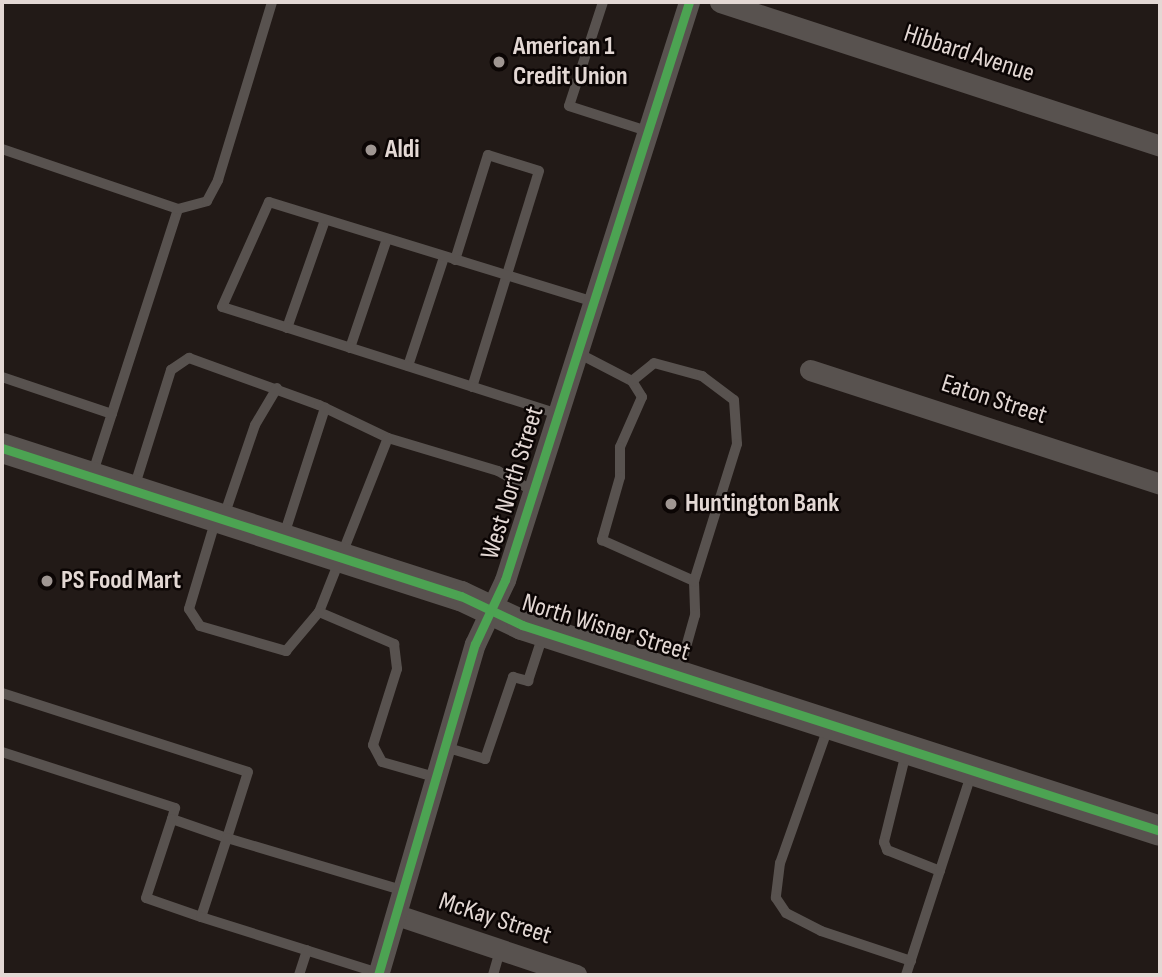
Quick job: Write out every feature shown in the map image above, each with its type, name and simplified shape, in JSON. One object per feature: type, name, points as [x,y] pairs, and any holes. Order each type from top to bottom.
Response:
[{"type":"street","name":"West North Street","points":[[378,974],[439,778],[445,747],[533,491],[590,301],[689,2]]},
{"type":"street","name":"Hibbard Avenue","points":[[720,2],[1160,146]]},
{"type":"street","name":"Eaton Street","points":[[810,370],[1160,484]]},
{"type":"street","name":"North Wisner Street","points":[[2,449],[282,541],[461,596],[490,612],[544,632],[679,672],[1160,831]]},
{"type":"street","name":"McKay Street","points":[[397,915],[576,975]]},
{"type":"lane","points":[[2,149],[177,209],[207,201],[218,180],[272,2]]},
{"type":"lane","points":[[603,2],[569,106],[647,131]]},
{"type":"lane","points":[[408,366],[488,155],[539,171],[472,387]]},
{"type":"lane","points":[[555,413],[222,307],[269,202],[506,278],[590,301]]},
{"type":"lane","points":[[91,478],[177,209]]},
{"type":"lane","points":[[287,328],[325,220]]},
{"type":"lane","points":[[350,348],[387,239]]},
{"type":"lane","points":[[575,352],[632,381],[642,397],[620,447],[620,477],[602,540],[694,581]]},
{"type":"lane","points":[[133,492],[172,370],[189,358],[277,388],[388,438],[498,471],[533,491]]},
{"type":"lane","points":[[632,381],[654,363],[702,376],[734,400],[737,444],[694,581],[695,615],[679,672]]},
{"type":"lane","points":[[2,377],[112,414]]},
{"type":"lane","points":[[277,388],[255,425],[189,609],[200,626],[286,651],[319,612],[343,559],[388,438]]},
{"type":"lane","points":[[282,541],[325,408]]},
{"type":"lane","points":[[319,612],[394,644],[397,668],[373,745],[382,762],[439,778]]},
{"type":"lane","points":[[445,747],[485,759],[513,677],[528,681],[544,632]]},
{"type":"lane","points":[[2,693],[248,772],[201,917]]},
{"type":"lane","points":[[830,722],[775,885],[786,913],[836,936],[911,961]]},
{"type":"lane","points":[[908,748],[884,842],[887,850],[940,871]]},
{"type":"lane","points":[[2,752],[175,808],[146,898],[378,974]]},
{"type":"lane","points":[[906,975],[973,769]]},
{"type":"lane","points":[[172,820],[405,891]]},
{"type":"lane","points":[[299,975],[307,950]]},
{"type":"lane","points":[[493,975],[500,950]]},
{"type":"cycle path","points":[[378,975],[475,644],[505,580],[689,2]]},
{"type":"cycle path","points":[[2,448],[461,596],[522,625],[1160,831]]},
{"type":"place","name":"American 1 Credit Union","points":[[499,62]]},
{"type":"place","name":"Aldi","points":[[371,150]]},
{"type":"place","name":"Huntington Bank","points":[[671,504]]},
{"type":"place","name":"PS Food Mart","points":[[47,581]]}]
